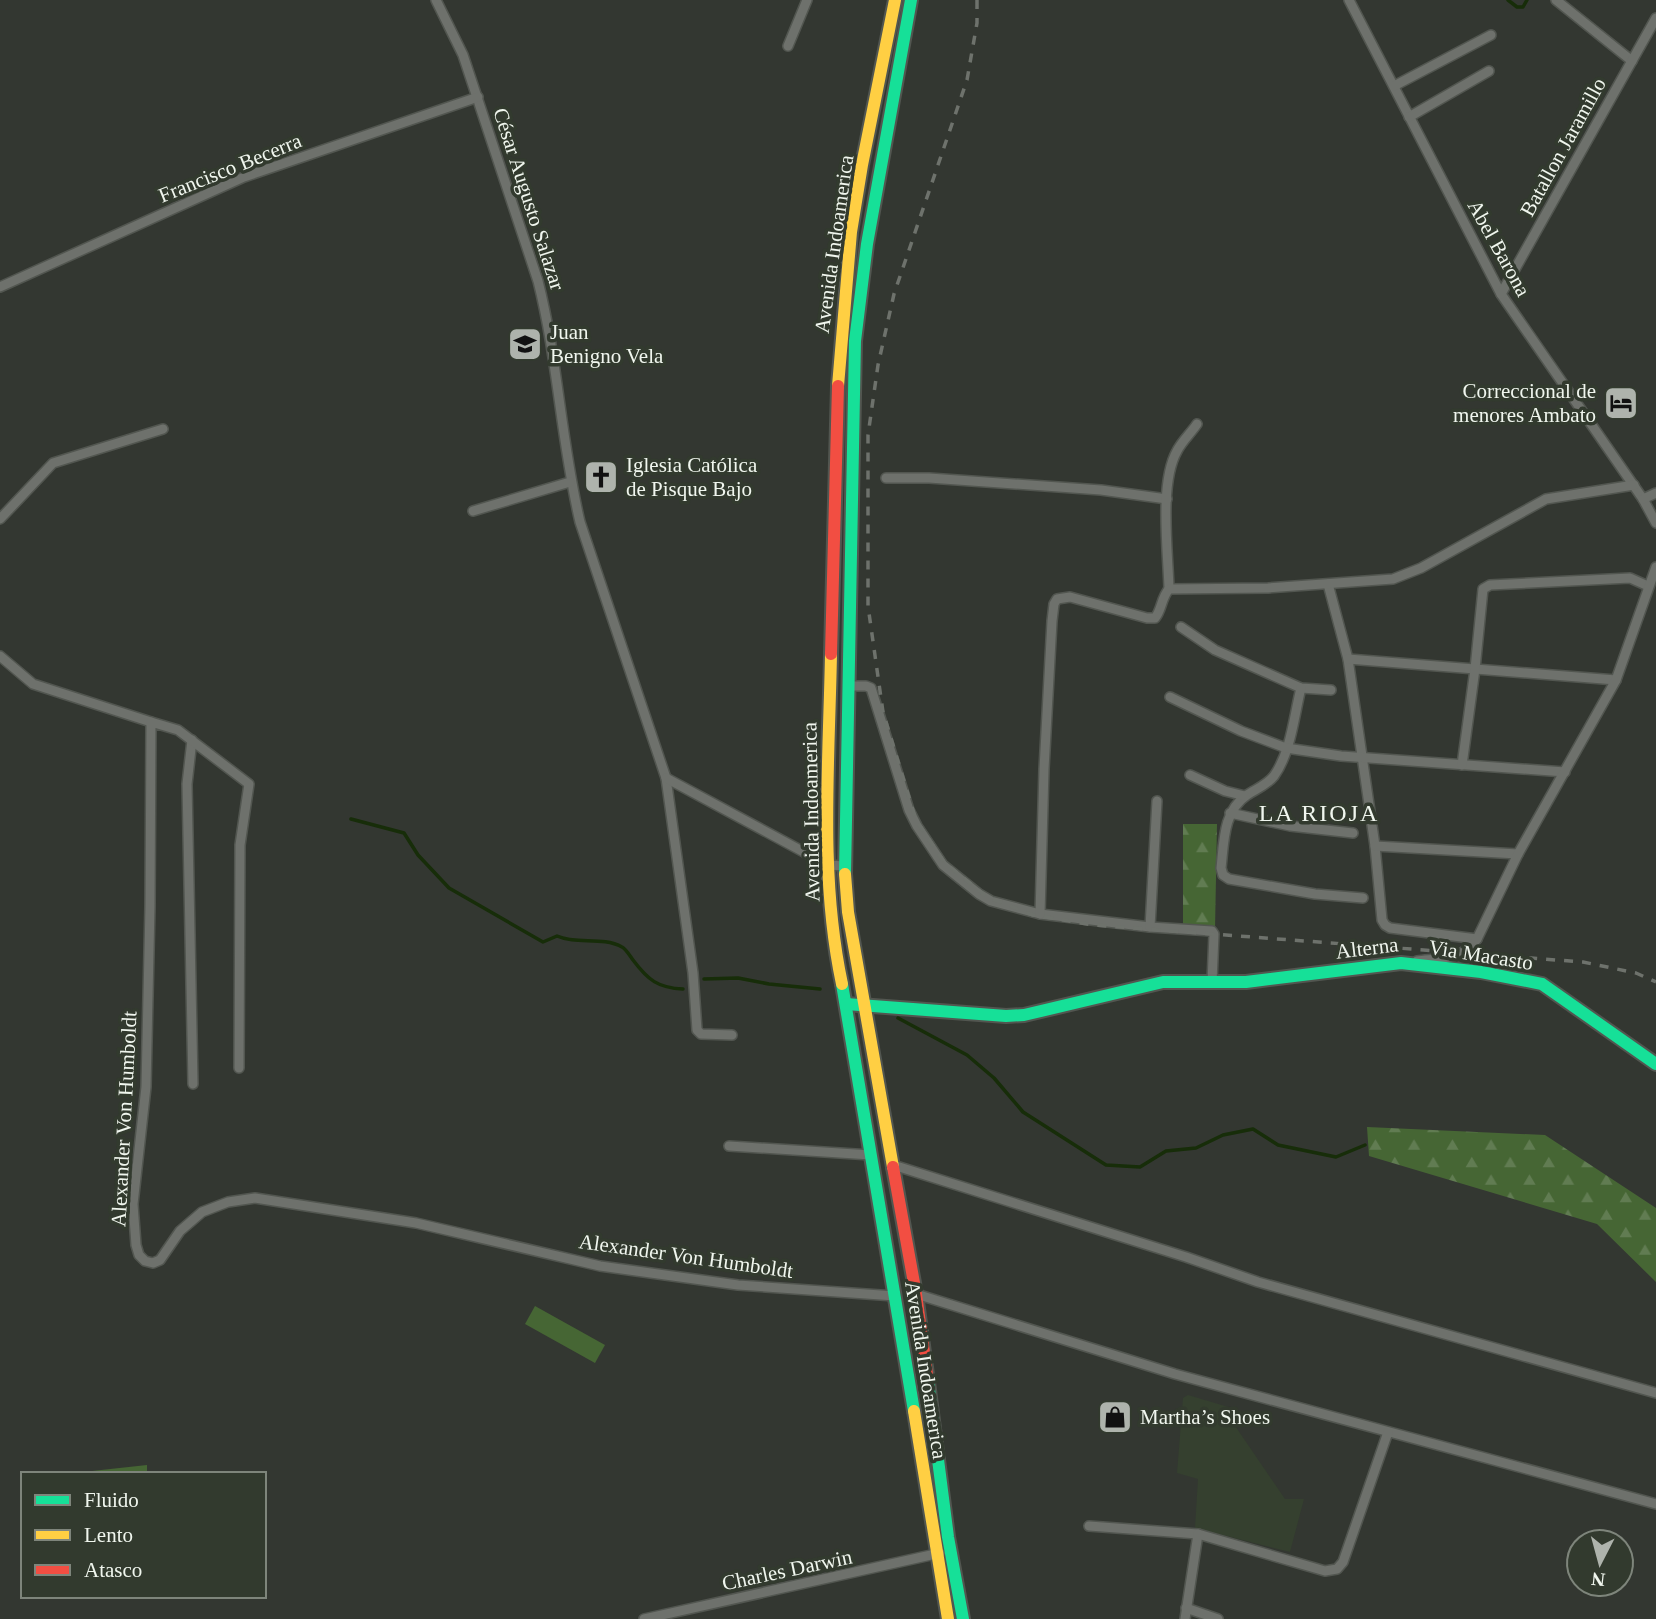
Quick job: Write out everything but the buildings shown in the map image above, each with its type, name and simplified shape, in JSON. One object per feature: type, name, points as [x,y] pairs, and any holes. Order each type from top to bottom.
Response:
[{"type":"main road","name":"Avenida Indoamerica","points":[[895,0],[855,210],[847,262],[838,364],[828,865],[837,961],[940,1548],[948,1619]]},
{"type":"main road","name":"Avenida Indoamerica","points":[[911,0],[867,244],[856,341],[845,866],[848,912],[916,1294],[948,1537],[940,1548]]},
{"type":"main road","points":[[828,773],[846,774]]},
{"type":"main road","name":"Alterna","points":[[846,1004],[1006,1016],[1024,1015],[1147,984],[1246,982],[1401,963]]},
{"type":"main road","name":"Via Macasto","points":[[1401,963],[1481,972],[1542,984],[1656,1064]]},
{"type":"main road","name":"Avenida Indoamerica","points":[[940,1548],[963,1619]]},
{"type":"street","name":"César Augusto Salazar","points":[[436,0],[463,55],[538,281],[546,311],[570,482],[580,522],[666,778],[693,973],[697,1030],[701,1034],[732,1035]]},
{"type":"street","points":[[788,46],[807,0]]},
{"type":"street","name":"Abel Barona","points":[[1349,0],[1501,294],[1634,485],[1656,523]]},
{"type":"street","points":[[1556,0],[1632,61]]},
{"type":"street","name":"Batallon Jaramillo","points":[[1501,294],[1632,61],[1651,36],[1656,18]]},
{"type":"street","points":[[1394,86],[1491,35]]},
{"type":"street","points":[[1409,117],[1489,71]]},
{"type":"street","name":"Francisco Becerra","points":[[0,287],[244,177],[478,97]]},
{"type":"street","points":[[1040,914],[1044,756],[1054,604],[1057,599],[1070,597],[1155,618],[1163,596],[1169,589],[1167,499],[1170,468],[1177,450],[1198,424]]},
{"type":"street","points":[[0,519],[52,463],[163,429]]},
{"type":"street","points":[[886,478],[929,478],[1101,490],[1167,499]]},
{"type":"street","points":[[473,511],[570,482]]},
{"type":"street","points":[[1169,589],[1268,588],[1393,579],[1409,575],[1546,499],[1634,485]]},
{"type":"street","points":[[1643,499],[1656,493]]},
{"type":"street","points":[[1328,584],[1348,659],[1385,925],[1477,939],[1518,854],[1616,680],[1656,567]]},
{"type":"street","points":[[1462,765],[1483,589],[1490,585],[1630,578],[1648,586]]},
{"type":"street","points":[[1181,627],[1215,650],[1301,688],[1331,690]]},
{"type":"street","points":[[0,656],[33,684],[178,730],[249,784],[240,845],[239,1068]]},
{"type":"street","points":[[1348,659],[1616,680]]},
{"type":"street","points":[[849,686],[870,688],[909,810],[930,848],[943,865],[991,901],[1040,914],[1150,927],[1212,931],[1212,982]]},
{"type":"street","points":[[1301,688],[1286,748],[1273,776],[1263,786],[1245,796],[1227,820],[1221,868],[1223,875],[1229,879],[1315,894],[1363,898]]},
{"type":"street","points":[[1170,697],[1241,731],[1286,748],[1362,757],[1565,772]]},
{"type":"street","name":"Alexander Von Humboldt","points":[[151,722],[146,1087],[132,1204],[136,1245],[139,1255],[145,1261],[153,1263],[160,1260],[180,1231],[202,1212],[228,1202],[256,1198],[416,1223],[600,1266],[738,1285],[895,1296]]},
{"type":"street","points":[[192,740],[187,784],[192,1084]]},
{"type":"street","points":[[1190,775],[1225,791],[1245,796]]},
{"type":"street","points":[[666,778],[828,865],[845,866]]},
{"type":"street","points":[[1150,927],[1157,801]]},
{"type":"street","points":[[1230,813],[1290,826],[1353,833]]},
{"type":"street","points":[[1375,846],[1518,854]]},
{"type":"street","name":"Alterna","points":[[1401,963],[1456,956],[1472,947],[1477,939]]},
{"type":"street","points":[[729,1146],[871,1155]]},
{"type":"street","points":[[893,1165],[1258,1282],[1656,1393]]},
{"type":"street","points":[[916,1294],[1175,1374],[1656,1504]]},
{"type":"street","points":[[1089,1527],[1198,1534],[1325,1571],[1337,1569],[1343,1562],[1388,1432]]},
{"type":"street","points":[[1185,1619],[1198,1534]]},
{"type":"street","name":"Charles Darwin","points":[[644,1619],[940,1548]]},
{"type":"street","points":[[1186,1608],[1218,1619]]},
{"type":"shaded area","points":[[1188,1395],[1235,1409],[1231,1420],[1285,1499],[1304,1499],[1290,1552],[1195,1528],[1198,1479],[1177,1473],[1183,1398]]},
{"type":"green space","points":[[1183,824],[1217,824],[1215,929],[1183,928]]},
{"type":"green space","points":[[1367,1127],[1545,1135],[1656,1208],[1656,1282],[1597,1224],[1369,1156]]},
{"type":"green space","points":[[535,1306],[605,1345],[595,1363],[525,1324]]},
{"type":"green space","points":[[147,1465],[147,1472],[92,1471]]},
{"type":"waterway","points":[[1508,0],[1517,7],[1523,7],[1527,0]]},
{"type":"waterway","points":[[351,819],[404,833],[418,855],[449,888],[543,942],[557,936],[614,944],[625,949],[654,982],[683,989]]},
{"type":"waterway","points":[[704,979],[738,978],[820,989]]},
{"type":"waterway","points":[[898,1018],[967,1055],[994,1078],[1023,1112],[1106,1165],[1140,1167],[1166,1151],[1196,1148],[1223,1135],[1253,1129],[1278,1145],[1336,1157],[1365,1145]]},
{"type":"railway","points":[[977,0],[977,23],[967,80],[894,294],[878,365],[868,435],[868,606],[883,712],[916,820],[944,862],[987,897],[1033,915],[1093,925],[1583,962],[1636,973],[1656,982]]},
{"type":"traffic: fast","points":[[845,874],[855,341],[867,244],[911,0]]},
{"type":"traffic: fast","points":[[846,1004],[1006,1016],[1024,1015],[1163,982],[1246,982],[1401,963],[1481,972],[1542,984],[1656,1064]]},
{"type":"traffic: fast","points":[[842,984],[914,1411]]},
{"type":"traffic: fast","points":[[928,1382],[948,1537],[963,1619]]},
{"type":"traffic: slow","points":[[838,386],[851,232],[895,0]]},
{"type":"traffic: slow","points":[[831,654],[828,861],[830,902],[842,984]]},
{"type":"traffic: slow","points":[[845,874],[848,912],[893,1167]]},
{"type":"traffic: slow","points":[[914,1411],[948,1619]]},
{"type":"traffic: jam","points":[[831,654],[838,386]]},
{"type":"traffic: jam","points":[[893,1167],[916,1294],[928,1382]]},
{"type":"place","name":"Juan Benigno Vela","points":[[525,344]]},
{"type":"place","name":"Correccional de menores Ambato","points":[[1621,403]]},
{"type":"place","name":"Iglesia Católica de Pisque Bajo","points":[[601,477]]},
{"type":"place","name":"Martha’s Shoes","points":[[1115,1417]]},
{"type":"district","name":"LA RIOJA","points":[[1319,813]]}]
